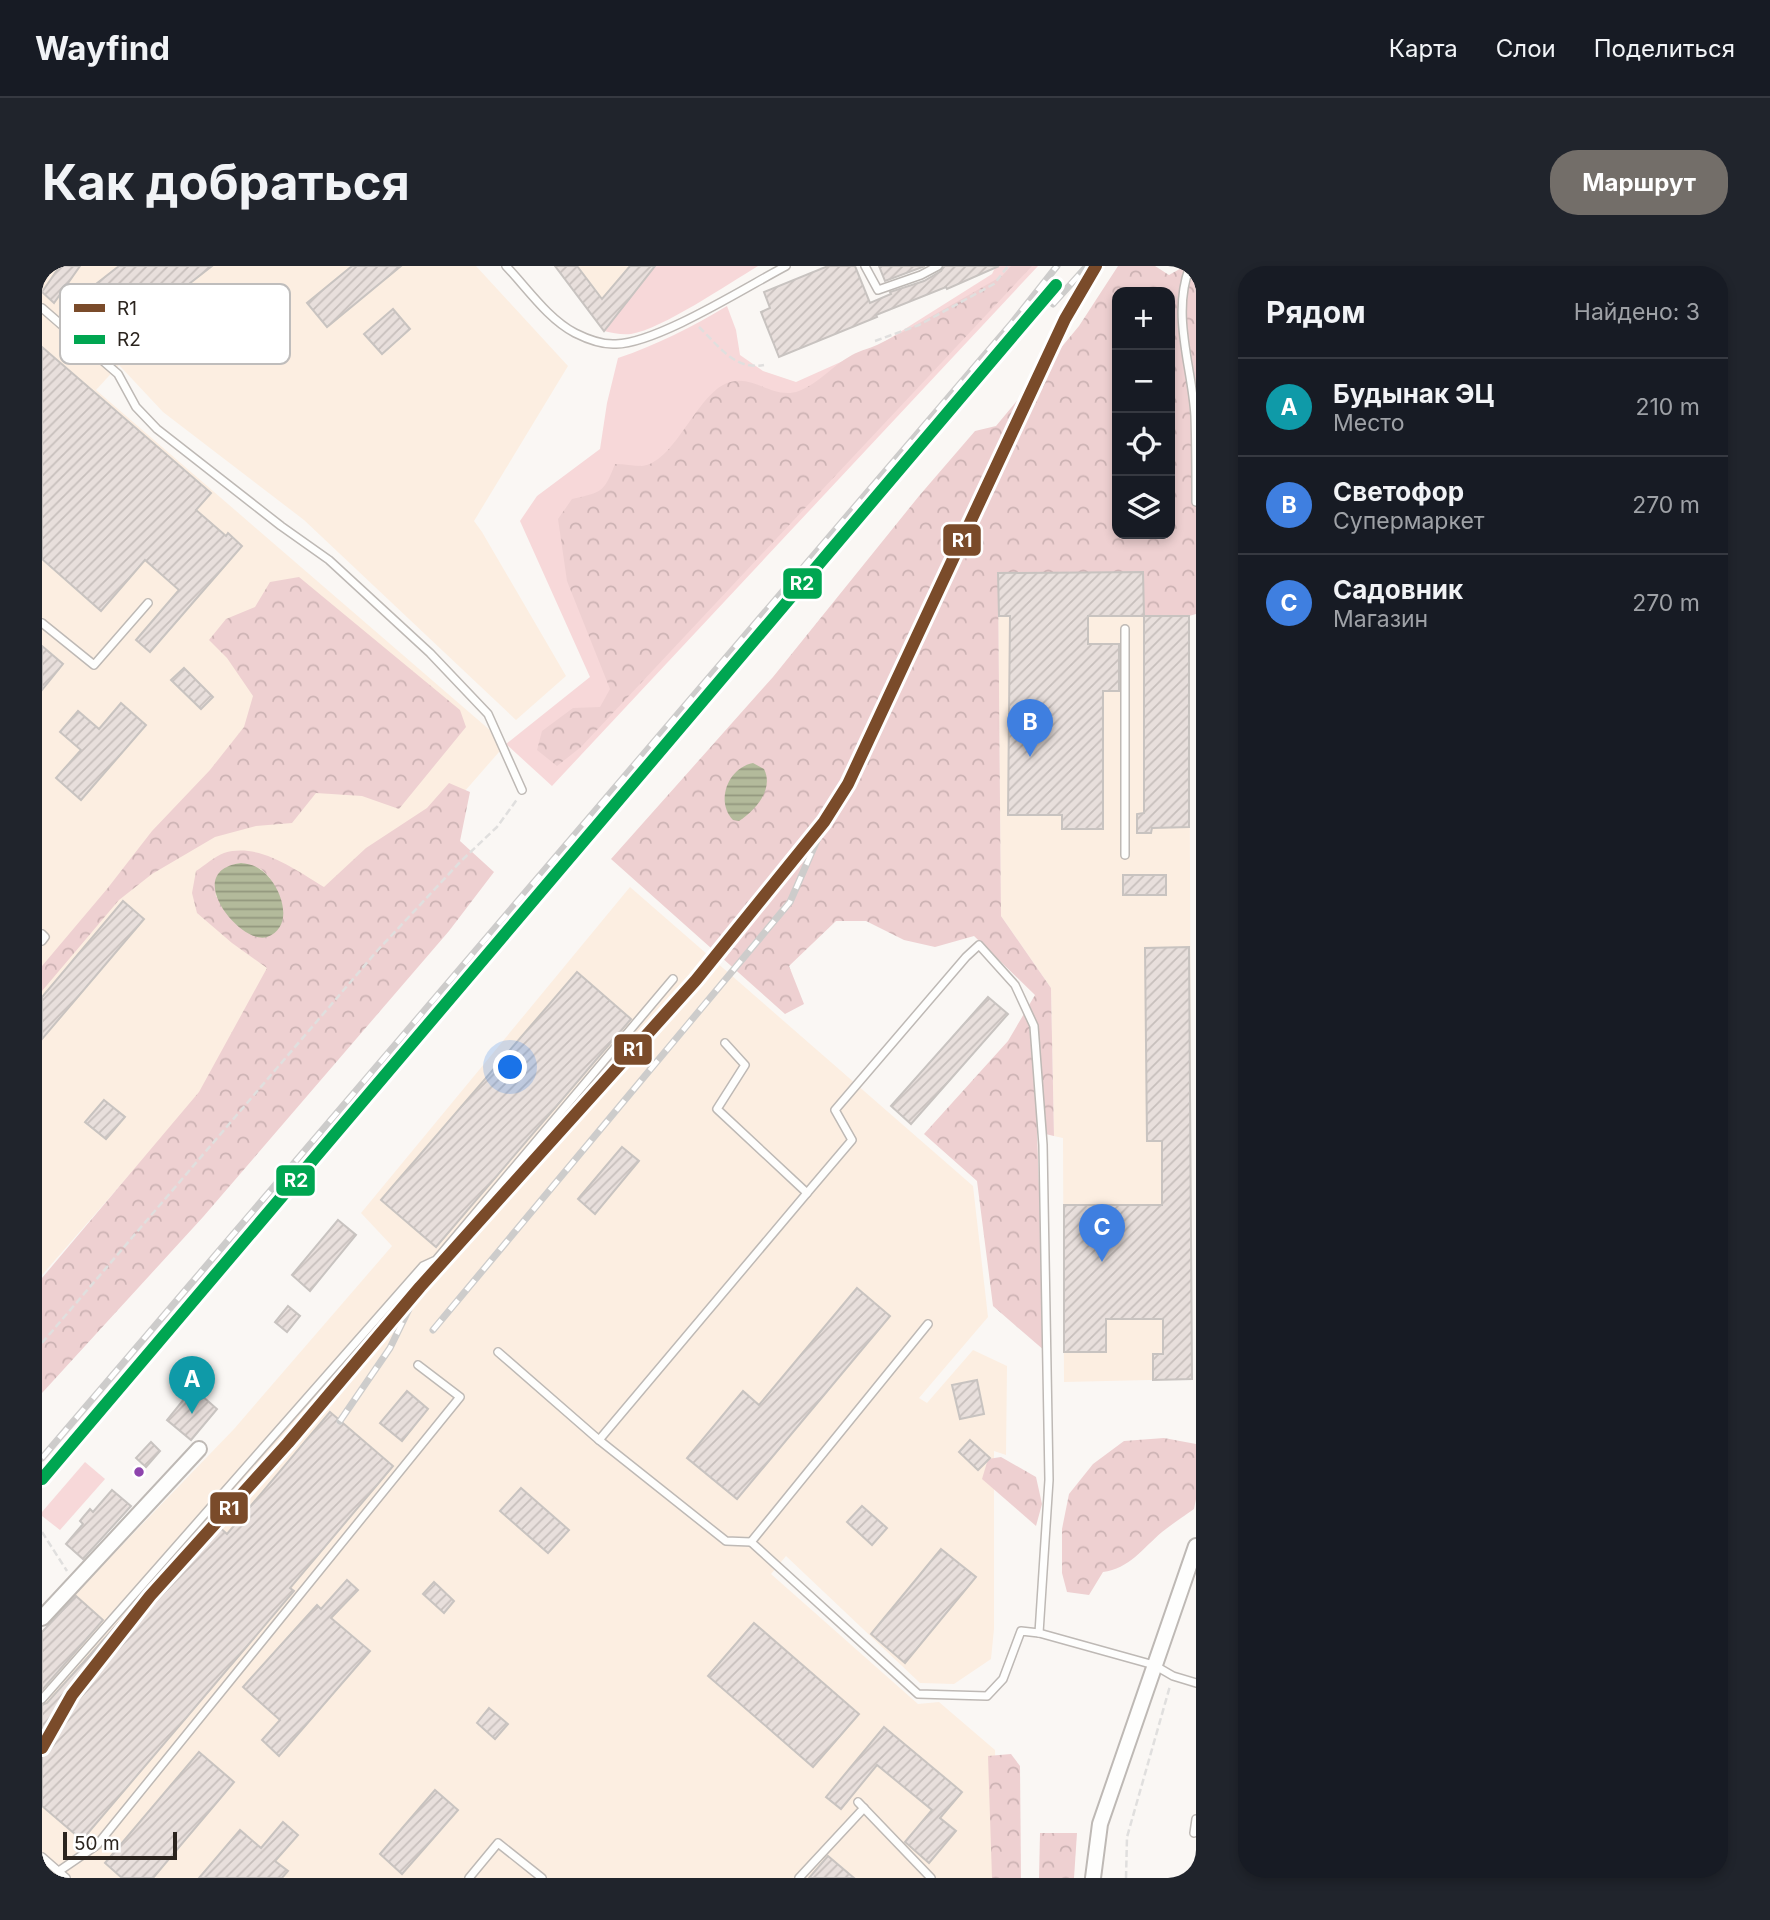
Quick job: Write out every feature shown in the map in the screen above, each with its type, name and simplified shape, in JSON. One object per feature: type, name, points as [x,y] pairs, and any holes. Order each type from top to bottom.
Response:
[{"type":"street","points":[[42,1618],[199,1449]]},
{"type":"street","points":[[1093,1878],[1100,1824],[1196,1546]]},
{"type":"lane","points":[[506,266],[573,332],[595,341],[616,344],[637,341],[690,317],[786,266]]},
{"type":"lane","points":[[865,266],[878,290],[938,266]]},
{"type":"lane","points":[[1190,266],[1182,300],[1182,325],[1195,415],[1196,502]]},
{"type":"lane","points":[[42,308],[60,324]]},
{"type":"lane","points":[[106,364],[118,374],[136,407],[157,429],[329,560],[430,653],[488,714],[522,790]]},
{"type":"lane","points":[[42,623],[94,664],[148,603]]},
{"type":"lane","points":[[1125,629],[1125,855]]},
{"type":"lane","points":[[42,934],[45,937],[42,941]]},
{"type":"lane","points":[[599,1440],[852,1140],[835,1110],[979,945],[1016,985],[1034,1026],[1043,1145],[1049,1480],[1039,1633]]},
{"type":"lane","points":[[42,1699],[423,1266],[436,1260],[673,979]]},
{"type":"lane","points":[[725,1043],[745,1065],[716,1109],[807,1193]]},
{"type":"lane","points":[[751,1542],[928,1324]]},
{"type":"lane","points":[[498,1352],[599,1440],[726,1541],[751,1542],[918,1694],[986,1696],[1003,1679],[1021,1631],[1039,1633],[1154,1665],[1173,1676],[1196,1683]]},
{"type":"lane","points":[[59,1871],[97,1845],[460,1397],[418,1365]]},
{"type":"lane","points":[[799,1878],[861,1805],[932,1878]]},
{"type":"lane","points":[[1194,1833],[1196,1819]]},
{"type":"lane","points":[[469,1878],[498,1843],[542,1878]]},
{"type":"lane","points":[[42,1857],[66,1878]]},
{"type":"path","points":[[42,280],[52,266]]},
{"type":"path","points":[[875,341],[919,325],[994,284],[1008,266]]},
{"type":"path","points":[[690,317],[738,363],[752,367],[764,365]]},
{"type":"path","points":[[42,1343],[377,951],[461,861],[497,827],[514,807],[522,790]]},
{"type":"path","points":[[42,1532],[75,1583]]},
{"type":"path","points":[[1126,1878],[1127,1837],[1173,1676]]},
{"type":"shaded area","points":[[42,266],[476,266],[568,366],[474,521],[566,676],[516,720],[304,520],[163,412],[119,365],[96,390],[506,744],[42,1275]]},
{"type":"shaded area","points":[[555,266],[655,266],[604,331]]},
{"type":"shaded area","points":[[655,266],[758,266],[660,324],[631,334],[604,331]]},
{"type":"shaded area","points":[[996,266],[1038,266],[552,786],[506,744],[590,677],[520,521],[537,496],[600,449],[618,358],[674,335],[727,306],[736,330],[740,355],[763,371],[796,382],[881,344],[992,274]]},
{"type":"shaded area","points":[[1143,572],[1144,616],[1189,616],[1192,1379],[1064,1382],[1063,1138],[1054,1136],[1051,988],[1001,916],[998,573]]},
{"type":"shaded area","points":[[753,763],[764,769],[767,784],[765,791],[751,811],[739,821],[733,820],[725,804],[727,786],[737,771]]},
{"type":"shaded area","points":[[241,863],[261,870],[279,894],[283,914],[281,924],[267,937],[256,937],[231,920],[221,906],[216,892],[216,879],[224,869]]},
{"type":"shaded area","points":[[630,887],[973,1186],[988,1317],[919,1398],[927,1403],[973,1350],[1007,1366],[1006,1455],[994,1451],[994,1629],[991,1659],[954,1684],[920,1683],[786,1556],[771,1574],[918,1704],[939,1702],[995,1750],[997,1878],[42,1878],[42,1632],[74,1595],[234,1429],[392,1246],[361,1213]]},
{"type":"shaded area","points":[[85,1462],[105,1479],[60,1530],[42,1516],[42,1512]]},
{"type":"green space","points":[[1011,266],[1032,266],[581,747],[557,766],[537,750],[542,731],[573,708],[600,707],[610,689],[567,581],[558,519],[572,499],[590,495],[605,486],[615,464],[642,466],[664,454],[703,404],[723,385],[743,381],[779,392],[799,391],[852,355],[878,345],[927,319],[1002,276]]},
{"type":"green space","points":[[1118,266],[1155,266],[1169,275],[1185,266],[1196,266],[1196,614],[1144,616],[1143,572],[998,573],[1001,916],[1051,988],[1054,1136],[1037,1132],[1045,1351],[993,1306],[977,1181],[924,1134],[1008,1041],[1035,995],[974,936],[935,947],[904,940],[866,921],[836,921],[789,966],[804,1004],[785,1014],[611,859],[773,677],[975,431],[996,426],[1079,326]]},
{"type":"green space","points":[[299,577],[460,710],[466,727],[399,809],[362,796],[316,793],[292,823],[256,826],[215,837],[152,874],[119,900],[42,991],[42,966],[152,831],[210,770],[244,727],[253,696],[227,658],[209,640],[226,619],[255,607],[270,582]]},
{"type":"green space","points":[[449,783],[470,792],[460,841],[494,872],[449,931],[203,1217],[42,1393],[42,1278],[199,1092],[267,968],[197,913],[192,893],[196,871],[224,853],[250,851],[277,860],[324,887],[366,848],[427,808]],"holes":[[[241,863],[261,869],[270,878],[216,897],[216,884],[224,870]]]},
{"type":"green space","points":[[1164,1438],[1196,1444],[1194,1509],[1121,1567],[1103,1572],[1089,1595],[1067,1592],[1062,1573],[1062,1529],[1069,1494],[1093,1464],[1124,1441]]},
{"type":"green space","points":[[1001,1457],[1036,1477],[1042,1504],[1036,1526],[982,1479],[988,1459]]},
{"type":"green space","points":[[1011,1754],[1020,1766],[1021,1878],[992,1878],[988,1756]]},
{"type":"green space","points":[[1040,1833],[1077,1833],[1074,1878],[1039,1878]]},
{"type":"building","points":[[60,266],[80,266],[67,284],[60,284],[60,294],[54,303],[42,292]]},
{"type":"building","points":[[119,266],[212,266],[189,284],[96,284]]},
{"type":"building","points":[[352,266],[401,266],[327,327],[307,303]]},
{"type":"building","points":[[555,266],[577,266],[602,299],[630,266],[655,266],[604,331]]},
{"type":"building","points":[[828,266],[855,266],[870,303],[891,294],[890,292],[924,281],[941,271],[944,266],[999,266],[779,357],[761,312],[770,308],[764,292]]},
{"type":"building","points":[[879,266],[925,266],[885,281]]},
{"type":"building","points":[[393,309],[410,329],[382,354],[364,334]]},
{"type":"building","points":[[42,347],[211,493],[196,510],[242,546],[150,652],[136,640],[179,590],[145,560],[101,611],[42,559]]},
{"type":"building","points":[[1143,572],[1144,616],[1088,616],[1088,644],[1119,644],[1119,691],[1103,691],[1103,829],[1062,829],[1062,815],[1008,815],[1010,616],[999,616],[998,573]]},
{"type":"building","points":[[1144,616],[1189,616],[1189,827],[1152,828],[1151,833],[1137,833],[1137,814],[1144,813]]},
{"type":"building","points":[[42,646],[63,664],[42,690]]},
{"type":"building","points":[[184,668],[213,697],[201,709],[171,680]]},
{"type":"building","points":[[121,703],[146,725],[81,800],[56,778],[81,750],[60,732],[78,711],[99,729]]},
{"type":"building","points":[[1123,875],[1166,875],[1166,895],[1123,895]]},
{"type":"building","points":[[123,901],[144,919],[42,1039],[42,997]]},
{"type":"building","points":[[1189,947],[1192,1379],[1153,1380],[1153,1354],[1163,1354],[1163,1319],[1106,1319],[1106,1352],[1064,1352],[1064,1205],[1162,1205],[1162,1141],[1147,1141],[1145,948]]},
{"type":"building","points":[[577,972],[631,1019],[436,1247],[381,1200]]},
{"type":"building","points":[[988,997],[1008,1014],[911,1124],[891,1106]]},
{"type":"building","points":[[104,1100],[125,1117],[106,1139],[85,1122]]},
{"type":"building","points":[[622,1147],[639,1161],[595,1214],[578,1199]]},
{"type":"building","points":[[338,1220],[356,1235],[310,1291],[292,1275]]},
{"type":"building","points":[[857,1288],[890,1316],[737,1499],[687,1458],[743,1391],[759,1405]]},
{"type":"building","points":[[288,1306],[300,1316],[287,1332],[275,1322]]},
{"type":"building","points":[[977,1380],[984,1414],[960,1419],[952,1385]]},
{"type":"building","points":[[193,1388],[217,1409],[191,1440],[167,1420]]},
{"type":"building","points":[[407,1391],[428,1409],[402,1441],[380,1423]]},
{"type":"building","points":[[330,1412],[393,1466],[290,1588],[294,1591],[82,1840],[42,1806],[42,1705],[47,1703],[209,1518],[227,1534]]},
{"type":"building","points":[[970,1440],[990,1458],[978,1470],[959,1452]]},
{"type":"building","points":[[151,1442],[160,1451],[146,1467],[136,1458]]},
{"type":"building","points":[[521,1488],[569,1530],[548,1553],[500,1511]]},
{"type":"building","points":[[112,1490],[131,1506],[83,1559],[66,1544],[83,1524],[80,1521],[90,1509],[93,1512]]},
{"type":"building","points":[[862,1506],[887,1528],[872,1545],[847,1522]]},
{"type":"building","points":[[941,1549],[976,1577],[905,1663],[871,1634]]},
{"type":"building","points":[[347,1580],[358,1590],[331,1618],[370,1651],[279,1756],[262,1740],[280,1720],[243,1687],[317,1605],[321,1609]]},
{"type":"building","points":[[434,1582],[454,1601],[444,1613],[423,1594]]},
{"type":"building","points":[[76,1596],[103,1620],[42,1690],[42,1632]]},
{"type":"building","points":[[754,1623],[859,1714],[813,1767],[708,1676]]},
{"type":"building","points":[[489,1708],[508,1724],[495,1739],[477,1723]]},
{"type":"building","points":[[884,1727],[962,1792],[940,1818],[956,1831],[929,1863],[905,1842],[932,1810],[877,1765],[841,1809],[826,1797]]},
{"type":"building","points":[[199,1752],[234,1782],[153,1878],[122,1878],[105,1863]]},
{"type":"building","points":[[435,1790],[458,1810],[402,1874],[380,1854]]},
{"type":"building","points":[[283,1822],[298,1835],[275,1861],[288,1871],[282,1878],[199,1878],[240,1830],[261,1848]]},
{"type":"building","points":[[828,1856],[854,1878],[809,1878]]},
{"type":"railway","points":[[42,1458],[1012,323],[1057,266]]},
{"type":"railway","points":[[1053,304],[1087,266]]},
{"type":"railway","points":[[42,1748],[72,1695],[150,1596],[288,1443],[420,1287],[696,980],[824,822],[848,784],[1065,319],[1096,266]]},
{"type":"railway","points":[[433,1330],[790,902],[818,838]]},
{"type":"railway","points":[[340,1421],[390,1348],[409,1309]]},
{"type":"transit line","name":"R1","points":[[42,1748],[72,1695],[150,1596],[288,1443],[420,1287],[696,980],[824,822],[848,784],[1065,319],[1096,266]]},
{"type":"transit line","name":"R2","points":[[42,1479],[1056,285]]},
{"type":"place","name":"Светофор","points":[[1030,757]]},
{"type":"place","name":"Садовник","points":[[1102,1262]]},
{"type":"place","name":"Будынак ЭЦ","points":[[192,1414]]}]
